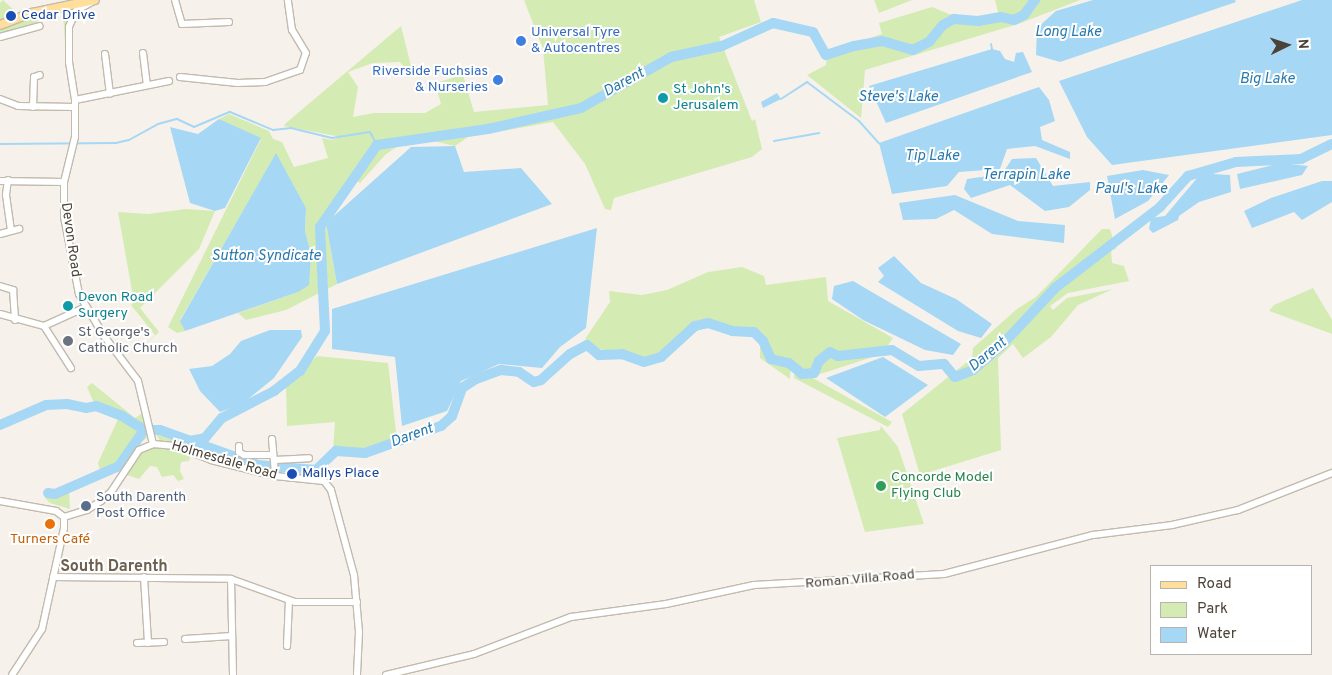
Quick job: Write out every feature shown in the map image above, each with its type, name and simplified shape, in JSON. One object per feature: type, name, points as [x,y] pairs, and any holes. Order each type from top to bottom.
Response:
[{"type":"main road","points":[[0,25],[32,13],[95,0]]},
{"type":"street","name":"Devon Road","points":[[95,0],[76,11],[71,20],[69,62],[75,103],[75,137],[64,182],[69,252],[74,278],[86,308],[138,381],[152,441]]},
{"type":"street","points":[[174,0],[182,24],[229,22]]},
{"type":"street","points":[[180,77],[238,83],[266,82],[300,70],[306,54],[292,30],[288,0]]},
{"type":"street","points":[[0,37],[40,26]]},
{"type":"street","points":[[142,53],[147,85]]},
{"type":"street","points":[[105,54],[110,94]]},
{"type":"street","points":[[34,107],[34,76],[40,75]]},
{"type":"street","points":[[0,99],[34,107],[75,103],[169,81]]},
{"type":"street","points":[[0,234],[15,229],[6,195],[8,180]]},
{"type":"street","points":[[0,181],[64,182]]},
{"type":"street","points":[[0,286],[13,290],[14,320]]},
{"type":"street","points":[[0,314],[14,320],[44,326],[86,308]]},
{"type":"street","points":[[44,326],[68,367]]},
{"type":"street","points":[[272,439],[275,474]]},
{"type":"street","name":"Holmesdale Road","points":[[64,517],[87,510],[101,501],[111,492],[139,450],[152,441],[175,446],[211,460],[275,474],[325,482],[331,490],[354,575],[357,602]]},
{"type":"street","points":[[239,446],[238,452],[244,455],[274,460],[309,458]]},
{"type":"street","name":"Roman Villa Road","points":[[386,675],[474,654],[571,617],[666,604],[754,586],[944,574],[1093,535],[1172,525],[1238,510],[1332,473]]},
{"type":"street","points":[[0,501],[56,511],[64,517],[64,528],[38,638],[12,675]]},
{"type":"street","points":[[53,577],[98,580],[144,577],[231,578],[289,601],[357,602],[357,675]]},
{"type":"street","points":[[144,577],[148,642]]},
{"type":"street","points":[[231,578],[233,675]]},
{"type":"street","points":[[288,646],[289,601]]},
{"type":"street","points":[[185,639],[232,636]]},
{"type":"street","points":[[137,643],[164,642]]},
{"type":"green space","points":[[3,0],[16,12],[0,21],[0,3]]},
{"type":"green space","points":[[524,0],[754,0],[761,22],[719,37],[752,121],[755,119],[762,149],[752,157],[614,198],[611,210],[605,209],[585,164],[553,122],[468,137],[455,146],[424,139],[402,143],[385,155],[360,183],[351,177],[320,220],[326,223],[337,284],[286,310],[246,320],[238,313],[298,292],[311,254],[305,231],[306,208],[276,154],[180,320],[185,331],[177,333],[168,327],[261,139],[219,119],[229,114],[269,131],[273,139],[282,142],[294,167],[328,158],[322,138],[332,140],[341,137],[284,126],[401,26],[414,78],[400,62],[373,63],[348,72],[358,87],[353,117],[374,113],[425,113],[441,104],[435,83],[463,75],[474,112],[548,105],[543,49]]},
{"type":"green space","points":[[874,0],[912,0],[879,13]]},
{"type":"green space","points":[[995,0],[1080,0],[1021,23],[865,70],[861,118],[807,75],[826,65],[827,52],[882,34],[879,23],[932,7],[949,14],[980,19],[999,16]]},
{"type":"green space","points":[[82,5],[69,18],[65,44],[63,13],[55,14],[55,11]]},
{"type":"green space","points":[[41,16],[35,24],[0,35],[0,29]]},
{"type":"green space","points":[[186,209],[215,211],[199,249],[140,308],[159,332],[131,358],[155,335],[131,305],[134,302],[118,212],[148,214]]},
{"type":"green space","points":[[1102,229],[1110,229],[1116,249],[1111,250],[1112,263],[1124,266],[1129,281],[1068,293],[1050,306],[1053,310],[1067,298],[1113,289],[1078,305],[1051,337],[1023,358],[1013,344],[998,358],[1001,450],[920,475],[902,414],[972,358],[973,348],[1017,309],[1036,297]]},
{"type":"green space","points":[[742,267],[764,276],[766,285],[826,277],[828,301],[893,338],[882,354],[811,377],[892,422],[888,427],[794,378],[795,367],[791,363],[790,379],[760,358],[760,331],[706,322],[688,328],[658,356],[642,358],[599,349],[585,339],[610,302],[609,291],[642,295],[667,290],[708,272]]},
{"type":"green space","points":[[1313,288],[1332,320],[1332,334],[1269,311],[1274,305]]},
{"type":"green space","points":[[317,356],[388,363],[397,440],[365,451],[333,451],[335,422],[287,426],[286,387]]},
{"type":"green space","points":[[92,383],[135,418],[143,413],[145,425],[137,434],[147,435],[147,438],[138,444],[119,472],[112,468],[100,471],[98,463],[118,419],[97,410],[87,387]]},
{"type":"green space","name":"Concorde Model Flying Club","points":[[881,426],[898,447],[924,524],[865,532],[837,438],[880,430]]},
{"type":"green space","points":[[156,434],[192,446],[192,449],[160,441]]},
{"type":"green space","points":[[151,448],[166,448],[191,455],[189,461],[181,462],[180,471],[184,479],[178,481],[173,475],[162,477],[157,467],[150,466],[139,479],[127,475],[140,455]]},
{"type":"green space","points":[[69,490],[70,509],[50,503],[45,498],[45,494],[56,496]]},
{"type":"water","name":"Long Lake","points":[[1093,0],[1235,0],[1236,2],[1060,62],[1036,55],[1037,28],[1056,11]]},
{"type":"water","name":"Big Lake","points":[[1302,0],[1332,0],[1332,135],[1112,165],[1087,137],[1059,81]]},
{"type":"water","name":"Steve's Lake","points":[[992,49],[1000,51],[1005,59],[1014,62],[1016,53],[1023,52],[1032,72],[886,123],[869,86]]},
{"type":"water","name":"Tip Lake","points":[[1039,87],[1049,100],[1055,121],[1040,127],[1042,140],[1070,152],[1070,159],[1035,146],[1007,149],[1000,169],[959,172],[947,186],[892,194],[879,143]]},
{"type":"water","points":[[777,93],[781,99],[763,108],[761,102]]},
{"type":"water","points":[[219,119],[261,138],[225,208],[215,211],[190,203],[170,127],[198,134]]},
{"type":"water","points":[[455,146],[464,172],[521,168],[552,204],[337,284],[326,223],[411,147]]},
{"type":"water","name":"Sutton Syndicate","points":[[276,153],[306,208],[305,231],[311,254],[309,285],[298,292],[185,331],[180,321]]},
{"type":"water","name":"Terrapin Lake","points":[[1036,158],[1053,186],[1090,182],[1090,190],[1069,207],[1045,211],[1010,185],[971,198],[964,189],[967,179],[1002,174],[1012,159]]},
{"type":"water","points":[[1281,163],[1308,166],[1302,175],[1240,189],[1237,174]]},
{"type":"water","name":"Paul's Lake","points":[[1143,170],[1169,175],[1148,201],[1115,219],[1107,176]]},
{"type":"water","points":[[1212,174],[1230,175],[1231,192],[1199,202],[1179,216],[1178,220],[1153,233],[1149,229],[1151,218],[1165,216],[1198,177]]},
{"type":"water","points":[[1322,181],[1332,181],[1332,202],[1302,220],[1294,212],[1252,228],[1244,211],[1271,198]]},
{"type":"water","points":[[955,195],[1018,221],[1065,225],[1064,243],[992,234],[954,210],[936,219],[903,220],[899,203]]},
{"type":"water","points":[[597,228],[586,328],[560,347],[542,368],[499,364],[461,381],[447,411],[402,426],[395,357],[332,349],[332,309]]},
{"type":"water","points":[[894,256],[921,283],[956,299],[992,324],[981,338],[958,331],[878,282],[884,276],[878,268]]},
{"type":"water","points":[[853,281],[961,344],[953,355],[925,350],[863,320],[832,299],[834,286]]},
{"type":"water","points":[[270,330],[301,330],[302,337],[274,378],[242,404],[220,412],[200,391],[189,369],[212,366],[230,354],[241,341]]},
{"type":"water","points":[[883,357],[928,385],[885,417],[826,378]]},
{"type":"waterway","name":"Darent","points":[[190,441],[205,438],[222,418],[274,391],[300,371],[325,331],[320,227],[377,145],[488,129],[581,108],[671,57],[722,46],[773,23],[813,32],[826,55],[854,46],[882,41],[913,50],[929,42],[943,25],[954,19],[978,21],[1001,17],[1014,20],[1024,15],[1035,0]]},
{"type":"waterway","points":[[991,44],[992,49]]},
{"type":"waterway","points":[[781,99],[807,82],[859,121],[879,143]]},
{"type":"waterway","points":[[0,144],[116,143],[129,140],[158,124],[177,119],[194,127],[230,112],[273,130],[291,128],[332,138],[370,132],[377,145]]},
{"type":"waterway","points":[[774,141],[819,133]]},
{"type":"waterway","name":"Darent","points":[[0,425],[46,405],[67,404],[86,408],[96,406],[122,416],[144,430],[160,430],[258,465],[316,470],[336,451],[365,453],[441,426],[452,416],[462,388],[476,379],[501,370],[519,372],[534,382],[541,380],[570,354],[587,345],[599,355],[622,354],[644,362],[661,357],[695,326],[708,323],[732,331],[754,332],[763,341],[771,359],[789,363],[802,374],[814,373],[819,361],[830,352],[838,356],[892,350],[919,366],[944,364],[955,377],[973,370],[1001,346],[1055,288],[1160,207],[1188,176],[1236,162],[1301,159],[1332,144]]},
{"type":"waterway","name":"Darent","points":[[48,493],[55,494],[119,466],[144,430]]},
{"type":"place","name":"Cedar Drive","points":[[11,16]]},
{"type":"place","name":"Universal Tyre & Autocentres","points":[[521,41]]},
{"type":"place","name":"Riverside Fuchsias & Nurseries","points":[[498,80]]},
{"type":"place","name":"St John's Jerusalem","points":[[663,98]]},
{"type":"place","name":"Devon Road Surgery","points":[[68,306]]},
{"type":"place","name":"St George's Catholic Church","points":[[68,341]]},
{"type":"place","name":"Mallys Place","points":[[292,474]]},
{"type":"place","name":"Concorde Model Flying Club","points":[[881,486]]},
{"type":"place","name":"South Darenth Post Office","points":[[86,506]]},
{"type":"place","name":"Turners Café","points":[[50,524]]},
{"type":"district","name":"South Darenth","points":[[114,567]]}]
